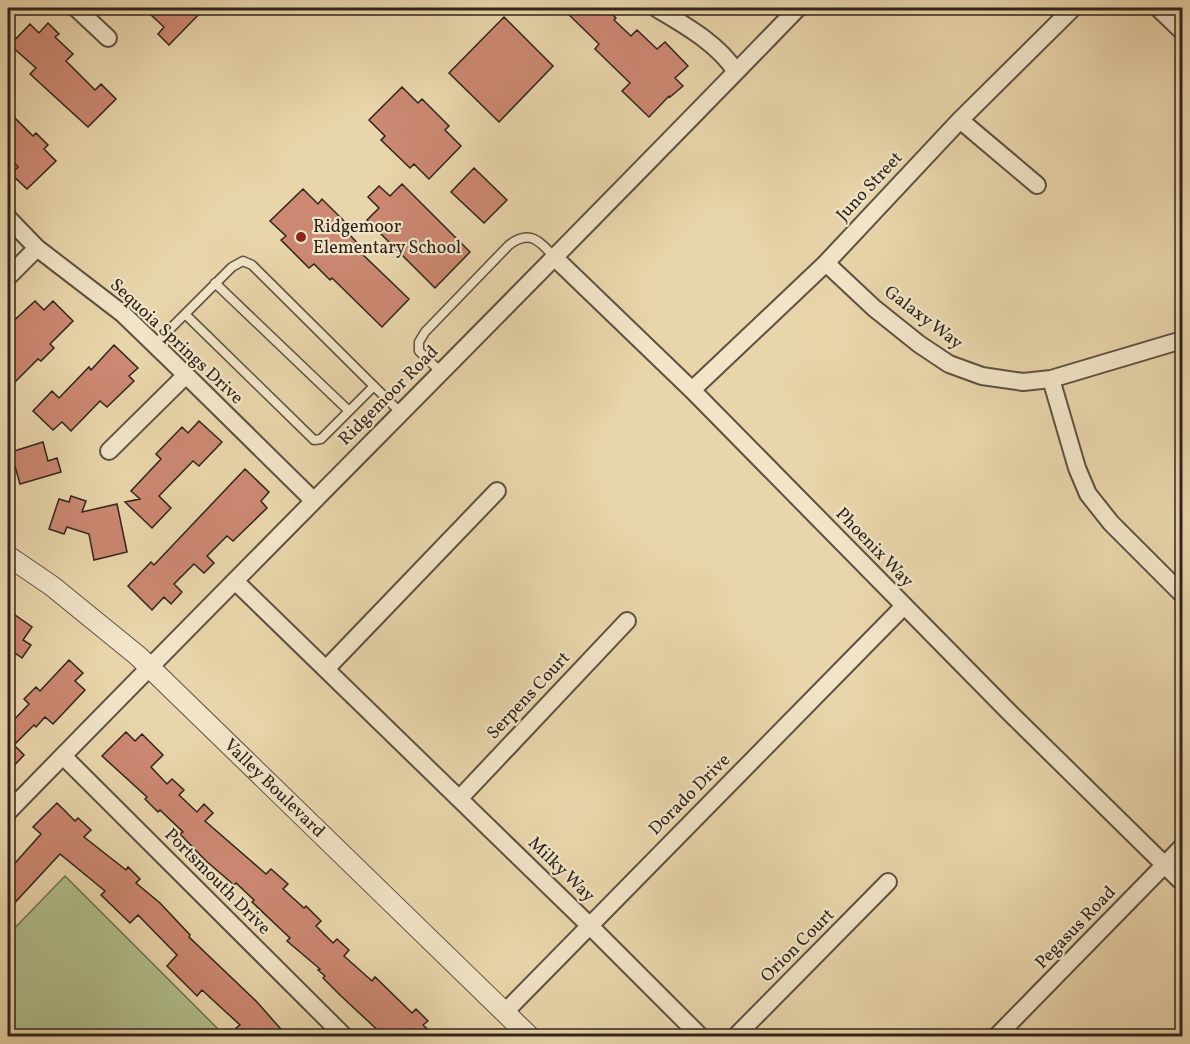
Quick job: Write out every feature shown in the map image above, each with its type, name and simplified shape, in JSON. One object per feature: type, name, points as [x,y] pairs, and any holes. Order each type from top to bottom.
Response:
[{"type":"street","points":[[76,8],[108,38]]},
{"type":"street","points":[[656,8],[696,32],[731,64],[736,72]]},
{"type":"street","name":"Ridgemoor Road","points":[[8,812],[313,500],[555,258],[798,8]]},
{"type":"street","name":"Juno Street","points":[[692,390],[826,263],[960,120],[1073,8]]},
{"type":"street","points":[[1160,9],[1182,31]]},
{"type":"street","points":[[960,120],[1037,185]]},
{"type":"street","name":"Sequoia Springs Drive","points":[[8,218],[37,248],[123,314],[313,500]]},
{"type":"street","points":[[8,277],[37,248]]},
{"type":"street","name":"Phoenix Way","points":[[555,258],[692,390],[904,606],[1182,882]]},
{"type":"street","name":"Galaxy Way","points":[[826,263],[874,308],[919,344],[949,364],[982,376],[1023,382],[1051,379],[1182,340]]},
{"type":"street","points":[[110,451],[186,375]]},
{"type":"street","points":[[1051,379],[1077,468],[1088,494],[1111,524],[1182,594]]},
{"type":"street","points":[[326,669],[497,491]]},
{"type":"street","name":"Valley Boulevard","points":[[8,556],[106,628],[149,667],[529,1036]]},
{"type":"street","name":"Milky Way","points":[[235,581],[700,1036]]},
{"type":"street","name":"Dorado Drive","points":[[504,1012],[904,606]]},
{"type":"street","name":"Serpens Court","points":[[459,799],[627,621]]},
{"type":"street","name":"Portsmouth Drive","points":[[63,756],[344,1036]]},
{"type":"street","name":"Pegasus Road","points":[[998,1036],[1182,847]]},
{"type":"street","name":"Orion Court","points":[[736,1036],[888,882]]},
{"type":"lane","points":[[441,372],[419,351],[419,342],[425,332],[509,245],[520,237],[532,237],[544,245],[555,258]]},
{"type":"lane","points":[[154,345],[215,283],[232,267],[243,261],[252,265],[401,413]]},
{"type":"lane","points":[[215,283],[349,411]]},
{"type":"lane","points":[[184,314],[314,440],[321,439],[374,386]]},
{"type":"green space","points":[[65,876],[225,1036],[8,1036],[8,935]]},
{"type":"building","points":[[158,8],[205,8],[169,45],[158,34],[164,27],[151,15]]},
{"type":"building","points":[[562,8],[606,8],[616,18],[614,20],[631,36],[637,30],[657,49],[665,42],[688,66],[675,78],[683,86],[669,96],[649,117],[622,91],[630,83],[595,49],[599,44]]},
{"type":"building","points":[[504,17],[553,66],[499,122],[449,73]]},
{"type":"building","points":[[48,23],[59,34],[55,37],[73,54],[66,61],[95,90],[101,84],[116,99],[88,127],[30,74],[36,68],[10,45],[30,24],[39,33]]},
{"type":"building","points":[[402,87],[418,103],[422,99],[449,126],[445,130],[461,146],[429,179],[414,164],[410,168],[381,140],[385,136],[369,120]]},
{"type":"building","points":[[8,111],[33,136],[36,133],[48,145],[44,149],[56,161],[27,189],[11,174],[18,167],[8,156]]},
{"type":"building","points":[[474,168],[507,200],[484,223],[451,192]]},
{"type":"building","points":[[402,184],[470,252],[435,288],[367,220],[379,208],[368,197],[379,186],[390,196]]},
{"type":"building","points":[[303,189],[318,204],[322,199],[351,228],[347,232],[362,248],[359,251],[409,299],[382,327],[332,278],[330,280],[314,264],[309,268],[281,240],[286,236],[270,221]]},
{"type":"building","points":[[35,301],[44,310],[53,301],[73,321],[50,344],[54,348],[41,361],[38,359],[8,389],[8,326]]},
{"type":"building","points":[[114,345],[138,368],[129,376],[134,381],[107,407],[100,401],[71,431],[62,422],[53,430],[33,411],[52,391],[59,398],[89,367],[91,370]]},
{"type":"building","points":[[199,421],[222,442],[199,466],[193,461],[159,496],[171,508],[152,528],[125,502],[140,499],[131,491],[161,459],[156,454],[182,427],[188,433]]},
{"type":"building","points":[[43,442],[48,461],[57,458],[61,472],[20,484],[11,452]]},
{"type":"building","points":[[245,469],[269,492],[261,501],[267,508],[233,541],[227,536],[207,556],[214,563],[204,573],[194,564],[174,584],[182,592],[171,604],[164,597],[152,610],[128,586],[151,562],[154,565]]},
{"type":"building","points":[[71,496],[86,501],[82,512],[117,504],[127,552],[94,560],[89,534],[67,527],[64,534],[49,529],[59,499],[69,502]]},
{"type":"building","points":[[8,610],[32,627],[23,640],[31,645],[22,658],[8,648]]},
{"type":"building","points":[[69,660],[83,673],[75,681],[85,690],[53,724],[45,717],[14,745],[24,755],[8,772],[8,726],[29,704],[24,699],[36,687],[40,691]]},
{"type":"building","points":[[126,732],[135,741],[142,734],[163,755],[151,767],[167,784],[172,779],[184,790],[179,795],[197,812],[204,804],[213,813],[205,821],[266,874],[271,869],[288,884],[283,889],[304,908],[306,906],[321,921],[316,926],[333,943],[337,939],[349,950],[344,956],[372,981],[375,977],[412,1013],[416,1009],[428,1021],[423,1025],[435,1036],[384,1036],[341,996],[323,978],[325,976],[318,970],[320,969],[287,941],[290,938],[252,902],[254,900],[205,860],[180,834],[183,832],[160,810],[158,812],[145,799],[147,797],[102,756]]},
{"type":"building","points":[[57,803],[75,821],[78,818],[91,830],[84,837],[126,870],[128,867],[140,879],[136,883],[160,903],[190,935],[189,937],[257,1002],[287,1036],[244,1036],[236,1028],[240,1025],[202,990],[197,996],[167,966],[177,955],[138,915],[130,923],[101,895],[105,891],[60,854],[8,910],[8,871],[41,834],[33,827]]},
{"type":"place","name":"Ridgemoor Elementary School","points":[[301,237]]}]
